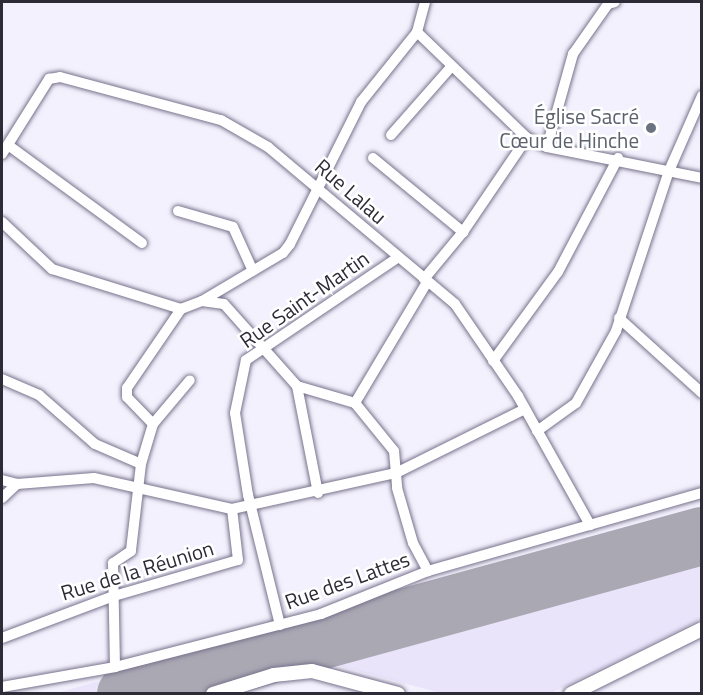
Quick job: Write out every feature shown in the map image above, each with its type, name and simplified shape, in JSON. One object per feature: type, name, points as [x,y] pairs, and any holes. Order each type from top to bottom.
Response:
[{"type":"main road","points":[[571,693],[702,629]]},
{"type":"main road","points":[[213,693],[274,675],[312,671],[398,693]]},
{"type":"street","points":[[153,424],[128,397],[127,388],[181,309],[202,301],[253,271],[290,244],[362,102],[417,32],[425,2]]},
{"type":"street","points":[[546,147],[573,54],[608,4],[615,2]]},
{"type":"street","points":[[417,32],[527,138],[546,147],[618,158],[702,178]]},
{"type":"street","points":[[391,135],[451,67]]},
{"type":"street","name":"Rue Lalau","points":[[5,150],[49,80],[60,77],[221,120],[268,147],[318,187],[397,258],[455,304],[525,409],[590,525]]},
{"type":"street","points":[[537,430],[576,403],[620,318],[669,171],[702,96]]},
{"type":"street","points":[[355,404],[426,280],[463,232],[527,138]]},
{"type":"street","points":[[5,150],[142,243]]},
{"type":"street","points":[[373,158],[463,232]]},
{"type":"street","points":[[493,361],[558,273],[618,158]]},
{"type":"street","points":[[178,211],[233,227],[253,271]]},
{"type":"street","points":[[2,222],[52,269],[181,309]]},
{"type":"street","name":"Rue Saint-Martin","points":[[280,625],[250,504],[235,413],[246,360],[397,258]]},
{"type":"street","points":[[202,301],[224,304],[297,386],[355,404],[394,451],[396,473],[413,543],[428,571]]},
{"type":"street","points":[[620,318],[702,393]]},
{"type":"street","points":[[2,379],[39,395],[96,444],[141,464]]},
{"type":"street","points":[[115,667],[113,563],[131,551],[141,464],[153,424],[190,380]]},
{"type":"street","points":[[297,386],[318,493]]},
{"type":"street","points":[[2,480],[17,484],[94,478],[232,509],[318,493],[396,473],[525,409]]},
{"type":"street","points":[[2,498],[17,484]]},
{"type":"street","name":"Rue des Lattes","points":[[2,687],[115,667],[321,614],[428,571],[702,493]]},
{"type":"street","name":"Rue de la Réunion","points":[[2,638],[114,596],[238,560],[232,509]]},
{"type":"shaded area","points":[[701,514],[701,619],[551,693],[441,693],[312,659],[281,664],[186,693],[53,694]]},
{"type":"runway","points":[[126,694],[702,536]]},
{"type":"place","name":"Église Sacré Cœur de Hinche","points":[[651,128]]}]
